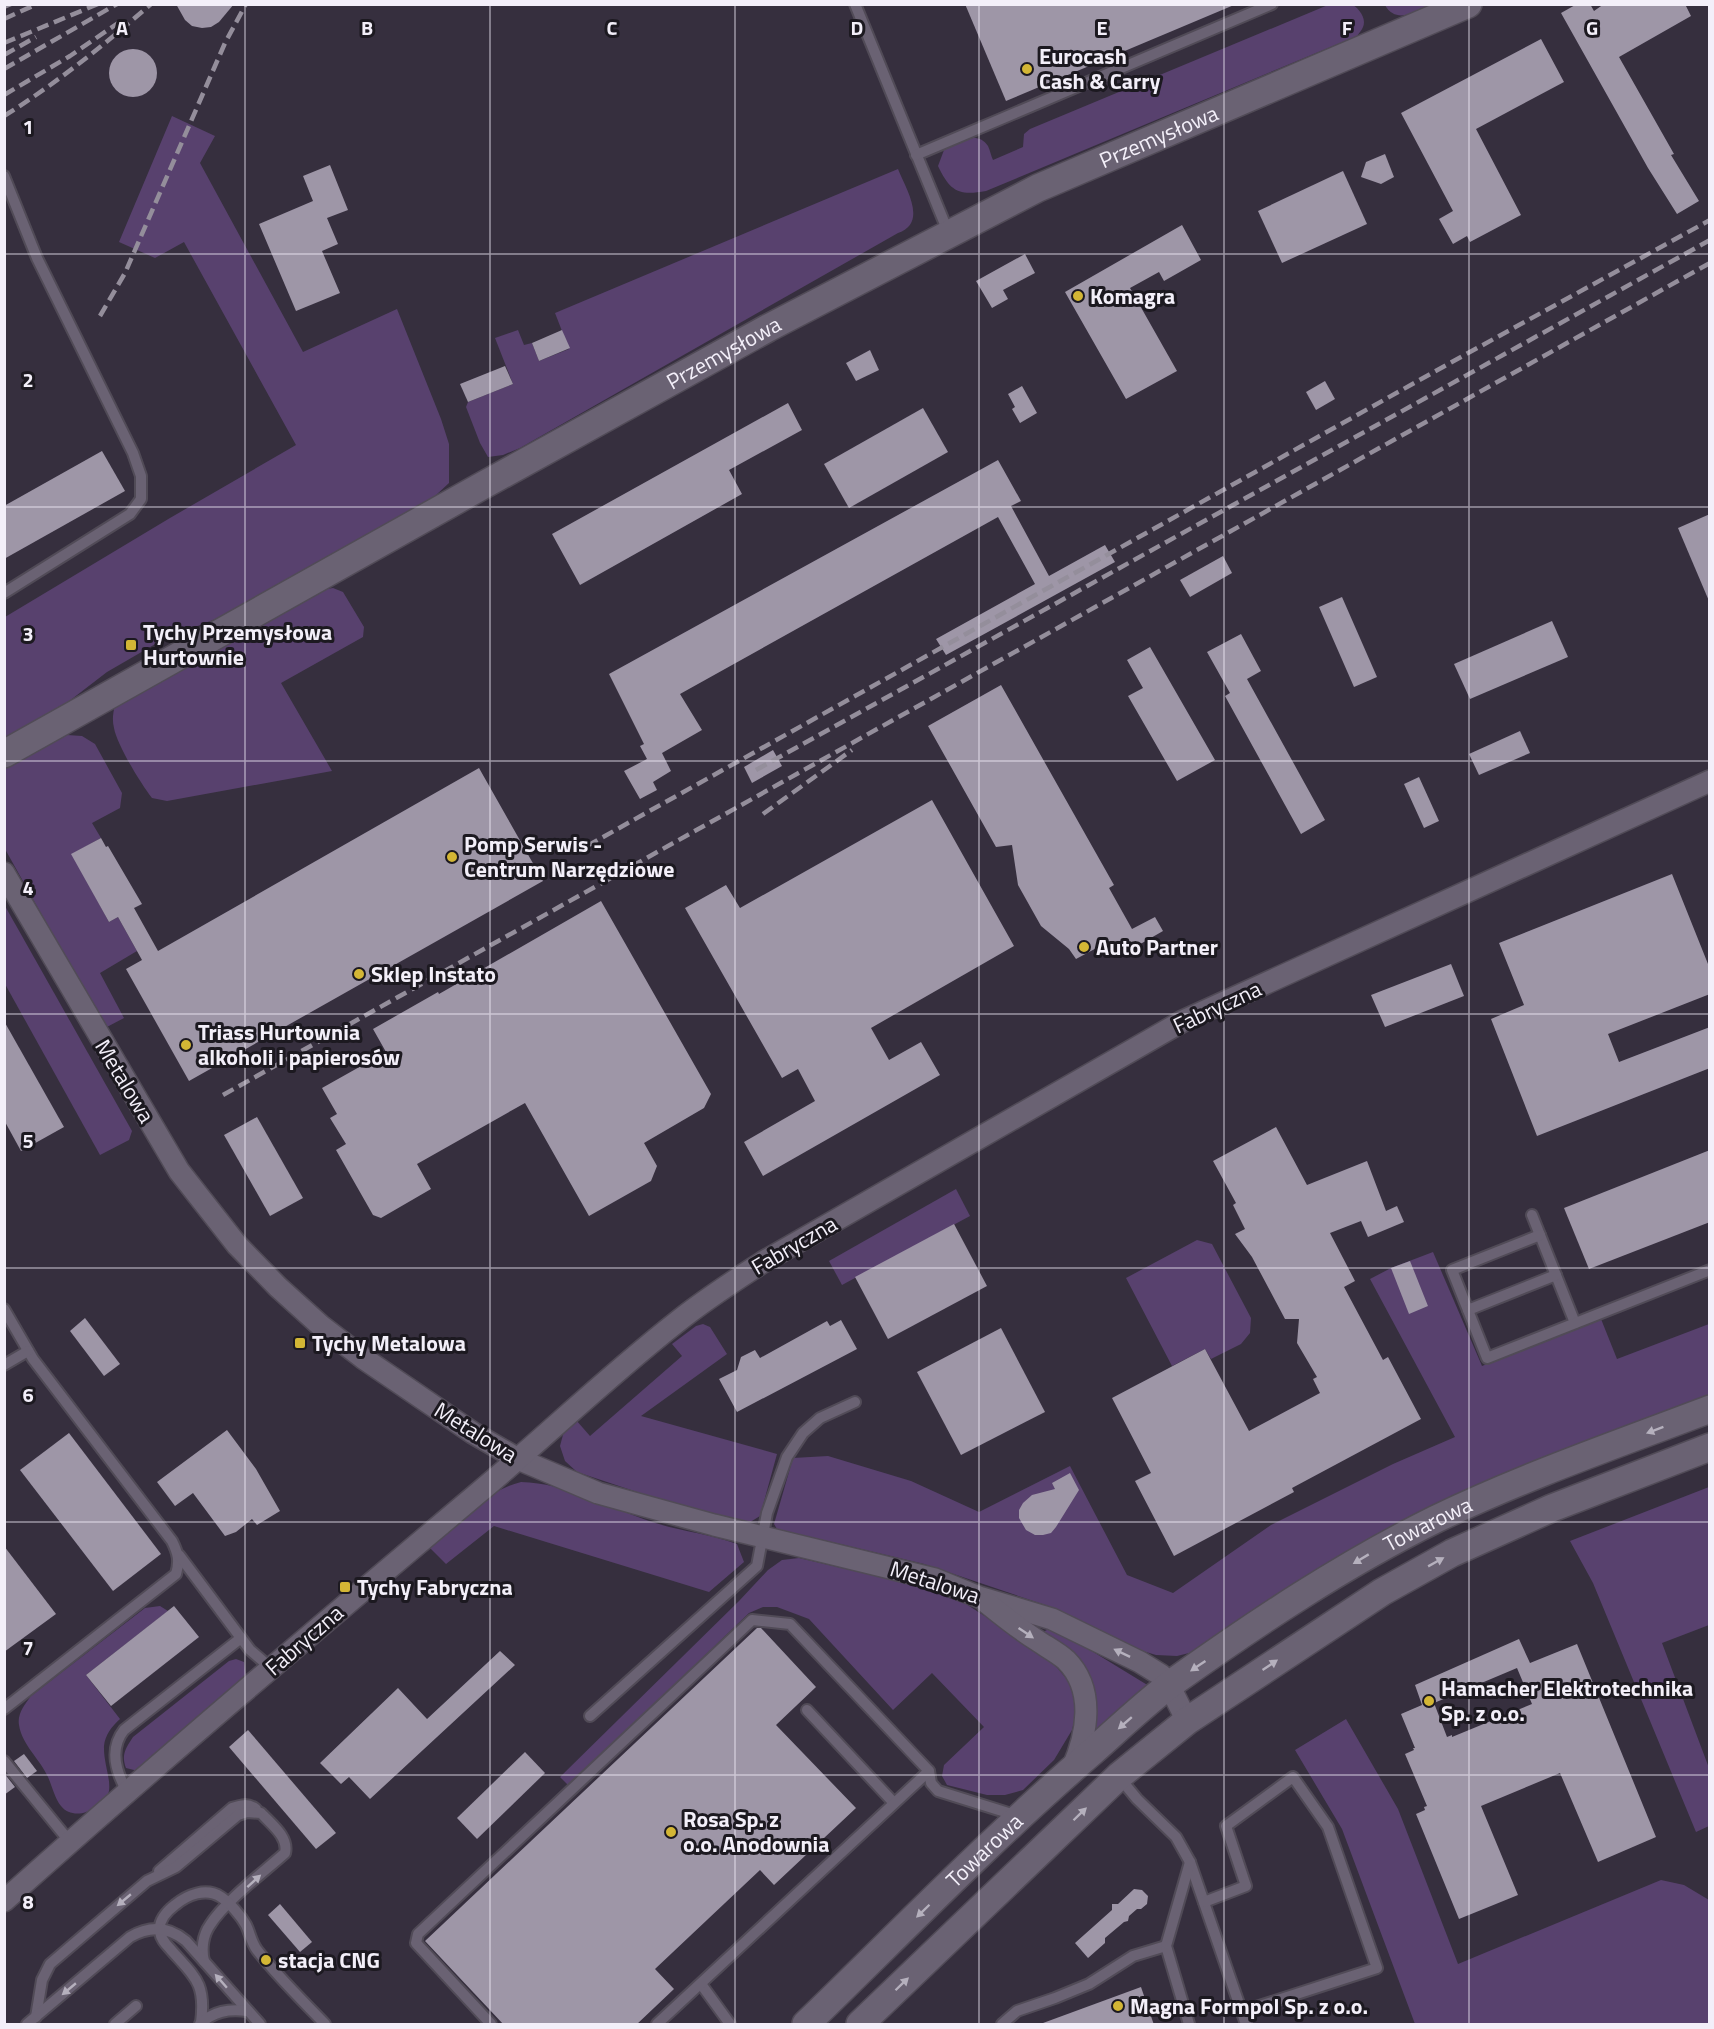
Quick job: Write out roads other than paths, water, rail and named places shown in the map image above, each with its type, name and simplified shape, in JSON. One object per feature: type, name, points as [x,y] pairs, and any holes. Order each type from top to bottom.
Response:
[{"type":"street","name":"Przemysłowa","points":[[4,754],[768,328],[1038,188],[1468,4]]},
{"type":"street","name":"Fabryczna","points":[[4,1901],[271,1668],[518,1460],[677,1322],[763,1262],[1183,1022],[1710,782]]},
{"type":"street","name":"Metalowa","points":[[4,873],[179,1171],[237,1245],[278,1287],[363,1358],[473,1433],[518,1460],[598,1493],[714,1525],[935,1579],[979,1597],[1052,1619],[1152,1668],[1170,1685]]},
{"type":"street","name":"Towarowa","points":[[806,2025],[1072,1769],[1170,1685],[1303,1594],[1369,1554],[1437,1519],[1539,1474],[1710,1409]]},
{"type":"street","name":"Towarowa","points":[[860,2025],[1119,1776],[1187,1720],[1382,1592],[1452,1553],[1552,1508],[1710,1447]]},
{"type":"street","points":[[979,1597],[1065,1660],[1077,1675],[1083,1690],[1086,1717],[1085,1734],[1072,1769]]},
{"type":"street","points":[[1170,1685],[1187,1720]]},
{"type":"lane","points":[[855,4],[949,235]]},
{"type":"lane","points":[[916,155],[1272,4]]},
{"type":"lane","points":[[4,176],[37,258],[134,453],[141,476],[141,499],[130,514],[4,593]]},
{"type":"lane","points":[[1532,1215],[1575,1323]]},
{"type":"lane","points":[[1540,1235],[1452,1270],[1487,1358],[1710,1270]]},
{"type":"lane","points":[[1468,1310],[1556,1275]]},
{"type":"lane","points":[[4,1309],[28,1351],[172,1541],[177,1552],[250,1650],[271,1668]]},
{"type":"lane","points":[[4,1365],[28,1351]]},
{"type":"lane","points":[[590,1716],[757,1566],[767,1513],[787,1457],[803,1433],[820,1418],[855,1402]]},
{"type":"lane","points":[[4,1709],[176,1574],[179,1564],[177,1552]]},
{"type":"lane","points":[[491,2025],[416,1943],[418,1934],[752,1620],[790,1624],[929,1771],[931,1783],[938,1791],[1020,1817]]},
{"type":"lane","points":[[128,1793],[122,1783],[116,1760],[117,1739],[124,1730],[241,1638]]},
{"type":"lane","points":[[807,1710],[894,1803]]},
{"type":"lane","points":[[4,1761],[70,1842]]},
{"type":"lane","points":[[657,2025],[929,1771]]},
{"type":"lane","points":[[1119,1776],[1137,1799],[1176,1838],[1190,1862],[1246,2025]]},
{"type":"lane","points":[[1204,1902],[1246,1886],[1226,1826],[1293,1777],[1328,1827],[1377,1968],[1241,2012]]},
{"type":"lane","points":[[32,2021],[42,1980],[50,1964],[147,1881],[176,1867],[238,1815],[247,1812],[261,1813],[285,1840],[287,1846],[285,1853],[229,1904],[210,1925],[204,1940],[202,1953],[204,1961]]},
{"type":"lane","points":[[1189,2025],[1166,1946],[1190,1862]]},
{"type":"lane","points":[[200,2024],[203,2007],[201,1987],[196,1977],[162,1938],[159,1929],[166,1914],[174,1906],[196,1893],[214,1894],[229,1904],[245,1924],[256,1949],[325,2025]]},
{"type":"lane","points":[[32,2021],[130,1937],[142,1930],[159,1929],[178,1934],[260,2025]]},
{"type":"lane","points":[[1002,2025],[1017,2011],[1089,1984],[1133,1956],[1166,1946]]},
{"type":"lane","points":[[701,1984],[730,2025]]},
{"type":"lane","points":[[115,2025],[136,2006]]},
{"type":"lane","points":[[200,2024],[210,2015],[221,2011],[247,2011]]},
{"type":"railway","points":[[4,7],[11,4]]},
{"type":"railway","points":[[4,19],[37,4]]},
{"type":"railway","points":[[4,43],[98,4]]},
{"type":"railway","points":[[4,69],[117,4]]},
{"type":"railway","points":[[4,116],[80,63],[151,4]]},
{"type":"railway","points":[[100,316],[125,273],[225,43],[246,4]]},
{"type":"railway","points":[[4,95],[70,56],[121,21]]},
{"type":"railway","points":[[4,55],[36,37]]},
{"type":"railway","points":[[587,846],[1710,220]]},
{"type":"railway","points":[[756,770],[1710,240]]},
{"type":"railway","points":[[223,1095],[1710,263]]},
{"type":"railway","points":[[763,814],[852,750]]},
{"type":"place","name":"Eurocash Cash & Carry","points":[[1027,69]]},
{"type":"place","name":"Komagra","points":[[1078,296]]},
{"type":"place","name":"Tychy Przemysłowa Hurtownie","points":[[131,645]]},
{"type":"place","name":"Pomp Serwis - Centrum Narzędziowe","points":[[452,857]]},
{"type":"place","name":"Auto Partner","points":[[1084,947]]},
{"type":"place","name":"Sklep Instato","points":[[359,974]]},
{"type":"place","name":"Triass Hurtownia alkoholi i papierosów","points":[[186,1045]]},
{"type":"place","name":"Tychy Metalowa","points":[[300,1343]]},
{"type":"place","name":"Tychy Fabryczna","points":[[345,1587]]},
{"type":"place","name":"Hamacher Elektrotechnika Sp. z o.o.","points":[[1429,1701]]},
{"type":"place","name":"Rosa Sp. z o.o. Anodownia","points":[[671,1832]]},
{"type":"place","name":"stacja CNG","points":[[266,1960]]},
{"type":"place","name":"Magna Formpol Sp. z o.o.","points":[[1118,2006]]}]
